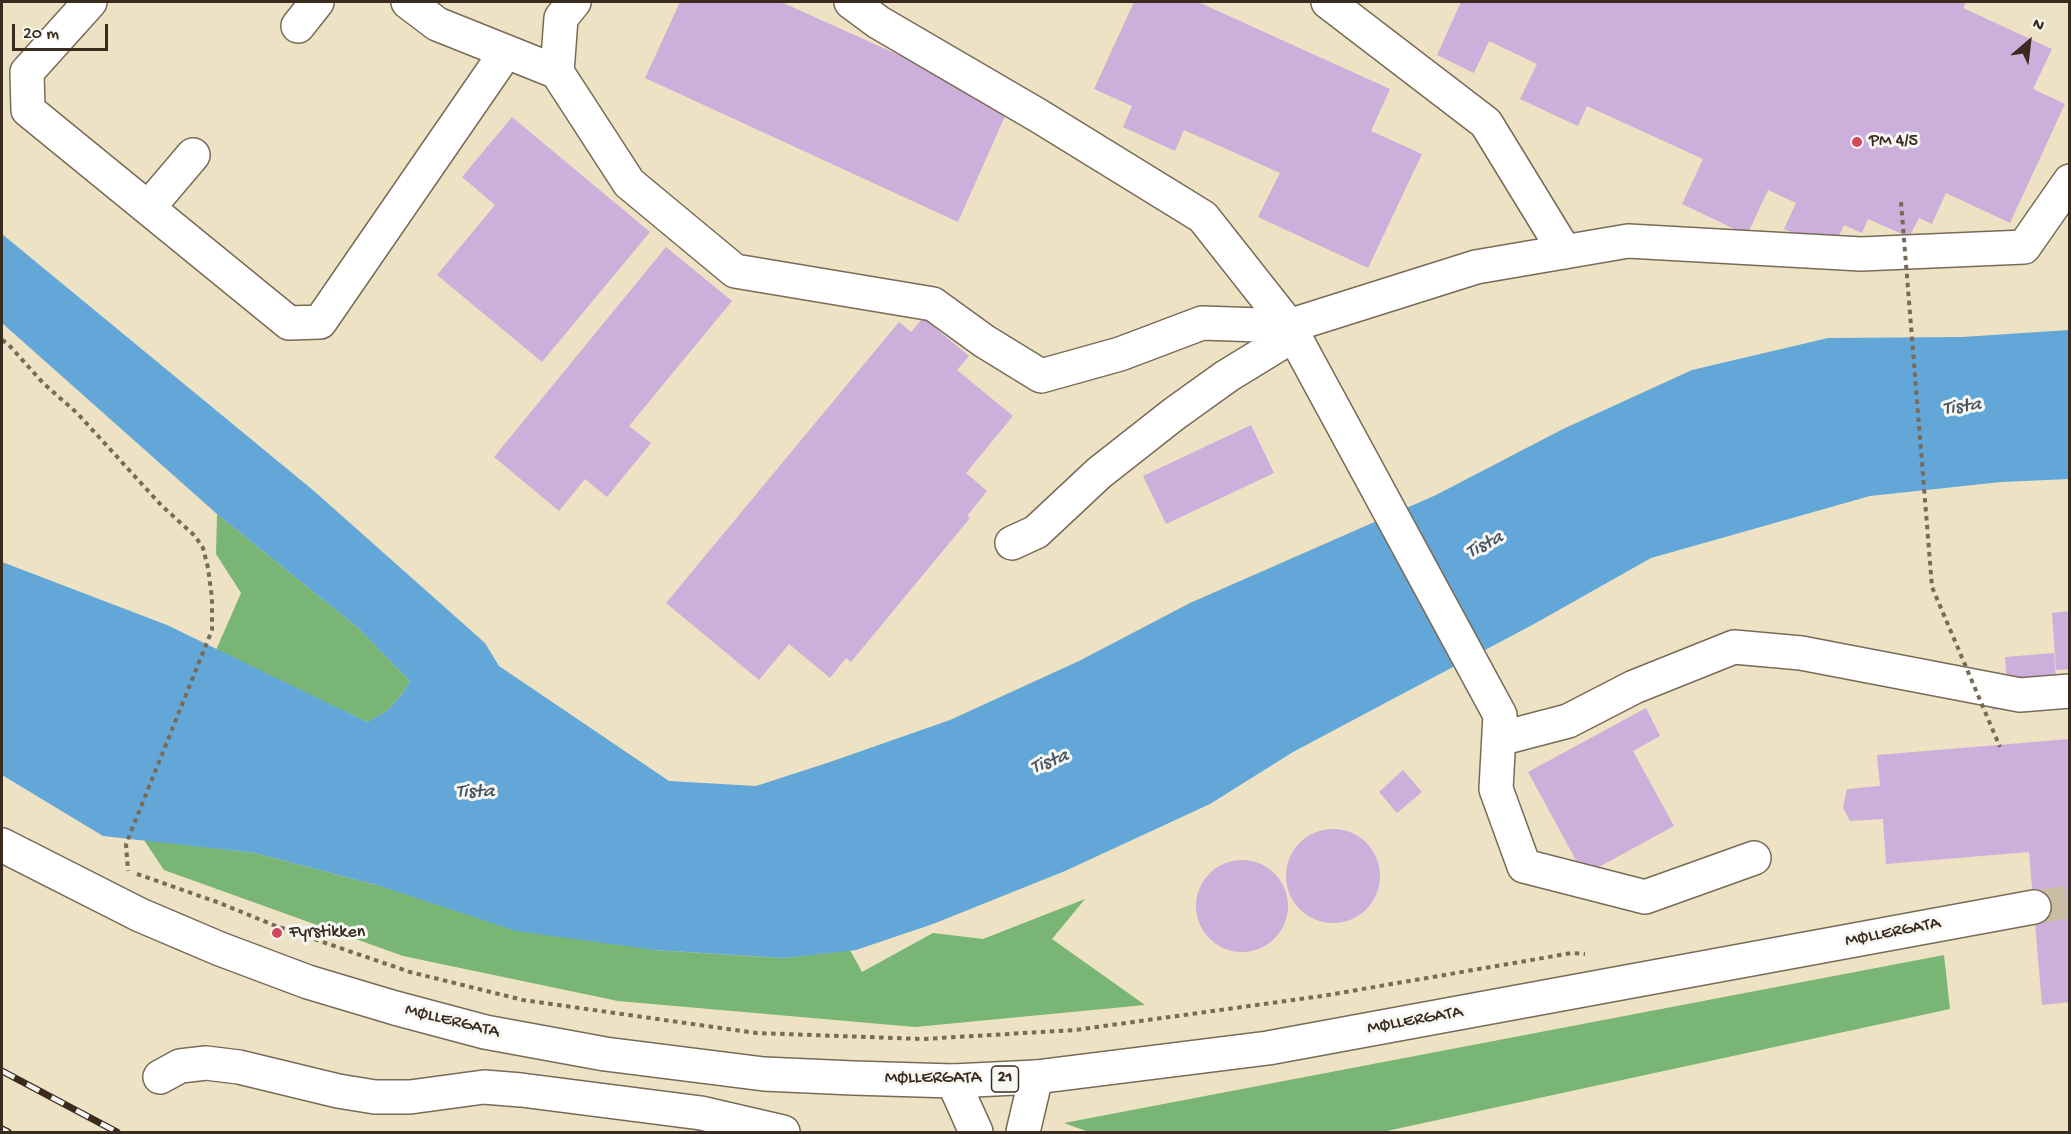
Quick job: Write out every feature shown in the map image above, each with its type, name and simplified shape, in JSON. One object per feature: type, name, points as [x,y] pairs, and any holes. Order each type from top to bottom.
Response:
[{"type":"main road","points":[[90,2],[27,72],[28,110],[289,322],[320,322],[506,52]]},
{"type":"main road","points":[[408,2],[437,24],[557,72],[629,183],[735,271],[933,304],[984,341],[1041,376],[1120,354],[1202,323],[1292,331]]},
{"type":"main road","points":[[557,72],[561,18],[574,2]]},
{"type":"main road","points":[[851,2],[878,22],[1039,116],[1203,217],[1292,331],[1336,411],[1499,727],[1496,789],[1524,866],[1646,897],[1754,858]]},
{"type":"main road","points":[[1328,2],[1486,123],[1565,252]]},
{"type":"main road","points":[[148,208],[193,154]]},
{"type":"main road","points":[[1012,543],[1036,532],[1099,473],[1174,414],[1292,331],[1476,267],[1628,242],[1861,254],[2024,247],[2070,181]]},
{"type":"main road","points":[[1499,727],[1568,721],[1634,687],[1734,647],[1801,653],[2020,695],[2070,691]]},
{"type":"main road","name":"MØLLERGATA","points":[[2,845],[140,915],[220,949],[308,982],[485,1032],[605,1054],[752,1072],[853,1078],[953,1081],[1036,1077],[1106,1070],[1280,1046],[2034,907]]},
{"type":"main road","points":[[160,1077],[180,1066],[206,1063],[239,1067],[338,1091],[375,1097],[410,1097],[484,1087],[521,1090],[701,1113],[783,1132]]},
{"type":"main road","points":[[1023,1132],[1036,1077]]},
{"type":"main road","points":[[953,1081],[976,1132]]},
{"type":"path","points":[[1902,202],[1932,587],[2000,747]]},
{"type":"path","points":[[2,340],[43,383],[77,413],[162,505],[195,536],[203,549],[208,568],[212,598],[212,630],[126,844],[128,871]]},
{"type":"path","points":[[119,867],[276,926],[410,972],[523,1000],[756,1033],[923,1039],[1075,1030],[1322,996],[1572,953],[1595,955]]},
{"type":"green space","points":[[217,514],[357,627],[410,681],[387,711],[367,722],[216,650],[241,593],[216,554]]},
{"type":"green space","points":[[144,840],[255,853],[380,886],[655,950],[784,958],[850,950],[862,972],[933,933],[983,939],[1085,899],[1052,939],[1145,1005],[915,1027],[618,1001],[403,956],[164,870]]},
{"type":"green space","points":[[1944,955],[1950,1009],[1382,1132],[1089,1132],[1064,1123]]},
{"type":"water","name":"Tista","points":[[2,234],[314,491],[485,643],[499,666],[669,781],[756,786],[950,720],[1079,661],[1190,603],[1436,495],[1563,429],[1692,370],[1828,338],[1962,337],[2069,330],[2069,479],[2001,482],[1870,496],[1651,558],[1534,624],[1293,752],[1210,804],[1065,871],[933,924],[856,950],[784,958],[655,950],[516,931],[380,886],[255,853],[103,836],[2,775],[2,562],[167,625],[367,722],[387,711],[410,681],[357,627],[217,514],[2,323]]},
{"type":"building","points":[[680,2],[781,2],[1010,105],[958,222],[645,78]]},
{"type":"building","points":[[1134,2],[1198,2],[1390,89],[1371,131],[1422,154],[1368,268],[1258,217],[1280,173],[1184,130],[1175,151],[1123,127],[1132,106],[1094,89]]},
{"type":"building","name":"PM 4/5","points":[[1461,2],[1966,2],[1963,8],[2052,49],[2033,89],[2065,104],[2010,223],[1946,193],[1932,224],[1919,218],[1909,237],[1868,219],[1862,233],[1844,225],[1832,251],[1784,229],[1796,203],[1768,190],[1747,235],[1682,204],[1703,159],[1587,106],[1578,126],[1520,99],[1537,64],[1489,41],[1474,73],[1437,55]]},
{"type":"building","points":[[512,117],[650,232],[542,362],[437,275],[495,205],[462,177]]},
{"type":"building","points":[[666,247],[732,301],[629,426],[651,443],[607,497],[585,479],[559,511],[494,457]]},
{"type":"building","points":[[923,318],[969,356],[957,370],[1013,416],[966,473],[987,491],[967,516],[970,518],[851,662],[846,658],[830,678],[789,644],[759,680],[666,603],[899,322],[911,332]]},
{"type":"building","points":[[1251,425],[1274,473],[1166,524],[1143,476]]},
{"type":"building","points":[[2070,611],[2070,669],[2056,670],[2052,613]]},
{"type":"building","points":[[2054,653],[2058,704],[1992,710],[1990,690],[2007,680],[2005,657]]},
{"type":"building","points":[[1646,708],[1660,736],[1633,751],[1674,826],[1584,875],[1528,772]]},
{"type":"building","points":[[2070,739],[2070,1002],[2042,1005],[2029,852],[1886,864],[1883,819],[1850,821],[1843,808],[1847,789],[1880,786],[1877,755]]},
{"type":"building","points":[[1403,770],[1422,792],[1397,813],[1379,792]]},
{"type":"building","points":[[1333,829],[1351,833],[1366,843],[1376,858],[1380,876],[1376,894],[1366,909],[1351,919],[1333,923],[1315,919],[1300,909],[1290,894],[1286,876],[1290,858],[1300,843],[1315,833]]},
{"type":"building","points":[[1242,860],[1260,863],[1275,873],[1285,888],[1288,906],[1285,924],[1275,939],[1260,949],[1242,952],[1224,949],[1209,939],[1199,924],[1196,906],[1199,888],[1209,873],[1224,863]]},
{"type":"tunnel","points":[[2034,907],[2070,902]]},
{"type":"railway","points":[[2,1071],[117,1132]]},
{"type":"railway","points":[[2,1129],[8,1132]]},
{"type":"place","name":"PM 4/5","points":[[1857,142]]},
{"type":"place","name":"Fyrstikken","points":[[277,933]]}]
